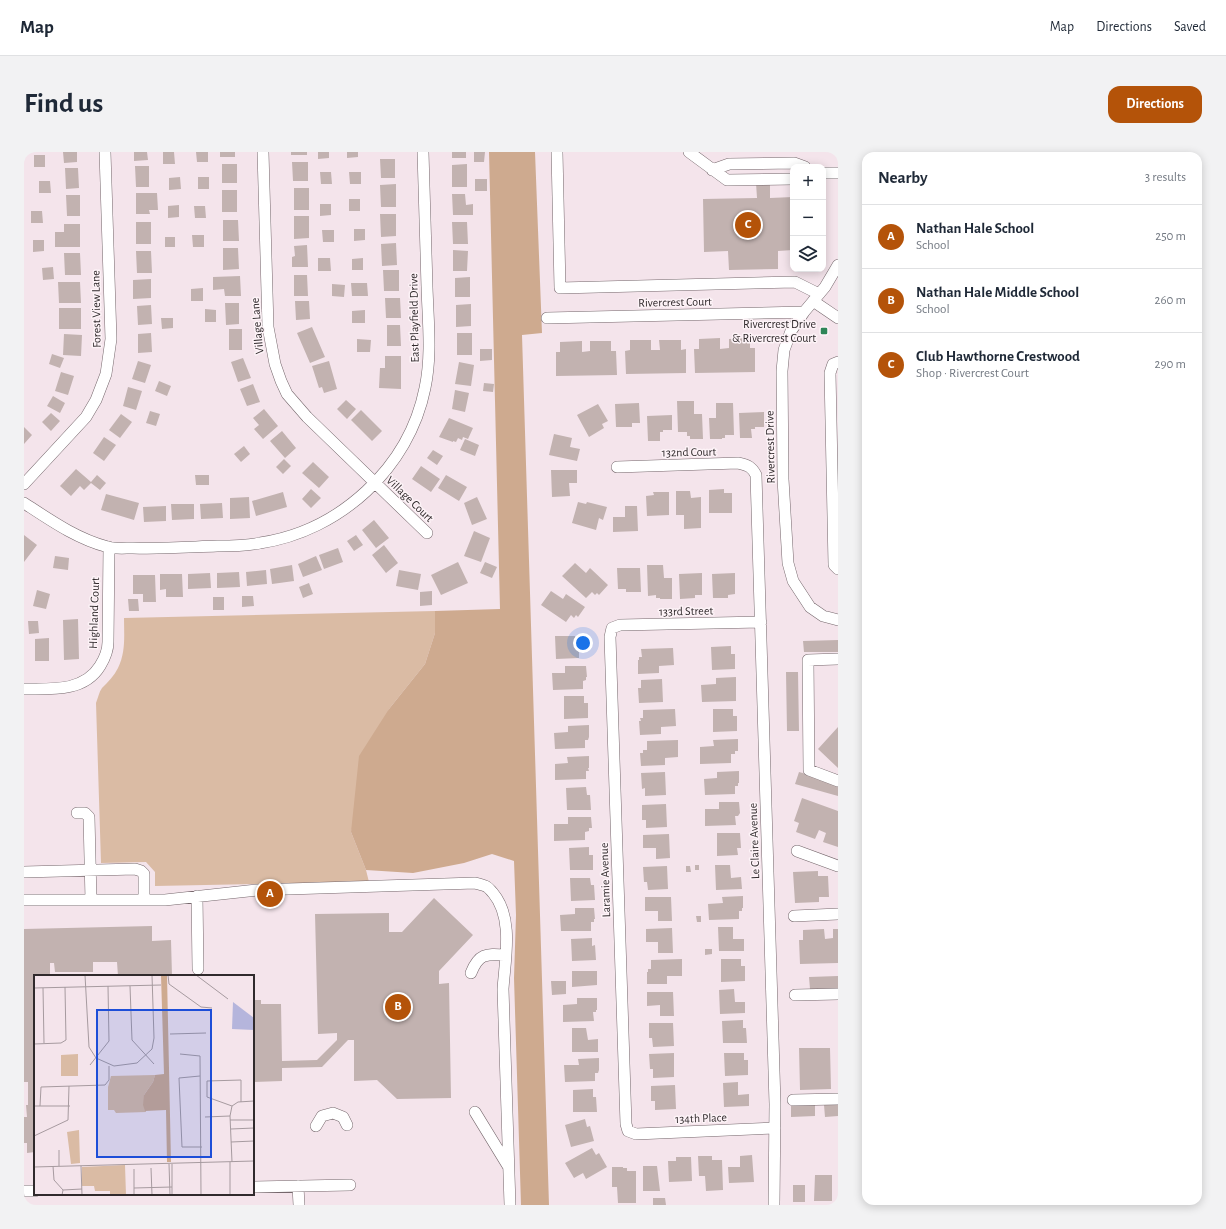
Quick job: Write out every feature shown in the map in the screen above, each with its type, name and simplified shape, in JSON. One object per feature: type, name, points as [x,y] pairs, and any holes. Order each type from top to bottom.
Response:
[{"type":"street","name":"Forest View Lane","points":[[24,484],[86,417],[96,400],[106,374],[111,339],[105,152]]},
{"type":"street","name":"Village Lane","points":[[263,152],[268,328],[275,364],[280,380],[287,394],[307,418],[375,483]]},
{"type":"street","name":"East Playfield Drive","points":[[24,503],[78,536],[108,547],[146,548],[260,544],[308,530],[352,505],[375,483],[396,457],[420,408],[428,365],[429,340],[423,152]]},
{"type":"street","points":[[557,152],[560,288],[795,282],[816,297],[838,318]]},
{"type":"street","points":[[689,152],[727,180],[790,179]]},
{"type":"street","points":[[712,170],[729,164],[797,164]]},
{"type":"street","points":[[826,173],[838,173]]},
{"type":"street","name":"Rivercrest Drive","points":[[838,265],[791,331],[784,350],[782,370],[783,479],[788,563],[794,581],[810,606],[823,616],[838,620]]},
{"type":"street","name":"Rivercrest Court","points":[[547,318],[804,312]]},
{"type":"street","points":[[838,362],[833,364],[830,373],[834,565],[838,569]]},
{"type":"street","name":"132nd Court","points":[[617,467],[746,464],[753,468],[756,475]]},
{"type":"street","name":"Le Claire Avenue","points":[[756,475],[775,1128],[774,1205]]},
{"type":"street","name":"Village Court","points":[[375,483],[427,533]]},
{"type":"street","name":"Highland Court","points":[[24,689],[60,689],[78,685],[91,677],[103,662],[108,648],[108,547]]},
{"type":"street","name":"133rd Street","points":[[612,628],[620,625],[761,622]]},
{"type":"street","name":"Laramie Avenue","points":[[612,628],[610,637],[626,1124],[628,1131]]},
{"type":"street","points":[[838,659],[808,660],[809,770],[838,781]]},
{"type":"street","points":[[77,813],[85,813],[89,817],[91,900]]},
{"type":"street","points":[[797,851],[838,866]]},
{"type":"street","points":[[24,872],[135,869],[144,874],[144,900]]},
{"type":"street","points":[[24,900],[165,900],[257,890],[475,884],[487,887],[495,896],[505,916],[506,922],[506,955],[503,989],[510,1205]]},
{"type":"street","points":[[197,896],[198,969]]},
{"type":"street","points":[[794,916],[838,914]]},
{"type":"street","points":[[471,973],[475,962],[481,957],[488,954],[506,955]]},
{"type":"street","points":[[795,995],[838,994]]},
{"type":"street","points":[[793,1100],[838,1099]]},
{"type":"street","points":[[475,1112],[509,1167]]},
{"type":"street","points":[[316,1126],[322,1116],[333,1113],[343,1117],[347,1125]]},
{"type":"street","name":"134th Place","points":[[628,1131],[636,1134],[775,1128]]},
{"type":"street","points":[[254,1187],[350,1185]]},
{"type":"street","points":[[298,1186],[299,1205]]},
{"type":"shaded area","points":[[489,152],[535,152],[542,333],[522,335],[549,1205],[521,1205],[514,978],[516,915],[514,861],[492,854],[464,863],[413,873],[366,870],[351,832],[359,756],[389,709],[425,664],[435,633],[435,611],[500,609]]},
{"type":"shaded area","points":[[435,611],[435,633],[425,664],[389,709],[351,832],[366,870],[369,882],[155,886],[155,872],[146,862],[101,863],[96,703],[99,693],[115,674],[121,662],[124,643],[124,618]]},
{"type":"building","points":[[63,152],[77,152],[77,162],[64,163]]},
{"type":"building","points":[[134,152],[147,152],[148,160],[134,161]]},
{"type":"building","points":[[163,152],[174,152],[175,164],[163,164]]},
{"type":"building","points":[[196,152],[208,152],[208,162],[197,162]]},
{"type":"building","points":[[220,152],[235,152],[235,157],[220,157]]},
{"type":"building","points":[[291,152],[307,152],[307,155],[291,155]]},
{"type":"building","points":[[318,152],[329,152],[329,158],[318,159]]},
{"type":"building","points":[[347,152],[358,152],[358,157],[347,158]]},
{"type":"building","points":[[452,152],[466,152],[466,158],[452,158]]},
{"type":"building","points":[[474,152],[485,152],[484,162],[474,162]]},
{"type":"building","points":[[34,155],[45,155],[45,167],[34,167]]},
{"type":"building","points":[[380,159],[395,159],[395,178],[381,178]]},
{"type":"building","points":[[292,162],[308,162],[308,181],[293,181]]},
{"type":"building","points":[[222,164],[237,164],[237,183],[222,183]]},
{"type":"building","points":[[467,164],[467,187],[452,187],[452,165]]},
{"type":"building","points":[[135,166],[149,166],[149,187],[136,187]]},
{"type":"building","points":[[65,168],[78,168],[79,188],[66,189]]},
{"type":"building","points":[[320,172],[331,172],[332,184],[321,184]]},
{"type":"building","points":[[349,172],[361,172],[361,184],[350,184]]},
{"type":"building","points":[[180,177],[181,189],[169,190],[169,178]]},
{"type":"building","points":[[198,177],[209,177],[209,189],[198,189]]},
{"type":"building","points":[[475,179],[487,179],[487,191],[475,191]]},
{"type":"building","points":[[39,181],[50,181],[51,193],[39,193]]},
{"type":"building","points":[[756,183],[770,183],[770,198],[790,197],[790,250],[778,251],[778,269],[729,270],[728,251],[704,252],[703,199],[757,198]]},
{"type":"building","points":[[396,184],[396,207],[381,207],[380,185]]},
{"type":"building","points":[[294,188],[309,188],[309,210],[294,210]]},
{"type":"building","points":[[222,190],[237,190],[237,212],[222,212]]},
{"type":"building","points":[[136,193],[157,193],[158,210],[149,210],[150,214],[136,214]]},
{"type":"building","points":[[452,194],[465,194],[466,205],[473,204],[473,215],[453,215]]},
{"type":"building","points":[[66,195],[80,195],[80,216],[67,216]]},
{"type":"building","points":[[349,199],[360,199],[360,211],[349,211]]},
{"type":"building","points":[[320,204],[331,204],[331,215],[320,216]]},
{"type":"building","points":[[179,205],[179,217],[168,218],[168,206]]},
{"type":"building","points":[[194,206],[205,206],[206,218],[195,218]]},
{"type":"building","points":[[31,211],[42,211],[43,223],[31,223]]},
{"type":"building","points":[[380,214],[396,214],[396,236],[381,237]]},
{"type":"building","points":[[294,216],[309,216],[309,238],[294,239]]},
{"type":"building","points":[[223,220],[238,220],[239,241],[223,241]]},
{"type":"building","points":[[136,222],[151,222],[151,244],[136,244]]},
{"type":"building","points":[[452,222],[467,222],[468,244],[453,244]]},
{"type":"building","points":[[64,224],[80,224],[80,247],[55,247],[55,232],[64,232]]},
{"type":"building","points":[[354,229],[365,229],[365,240],[354,241]]},
{"type":"building","points":[[322,230],[334,230],[334,242],[323,242]]},
{"type":"building","points":[[192,235],[204,235],[204,247],[193,247]]},
{"type":"building","points":[[165,237],[175,237],[175,247],[165,247]]},
{"type":"building","points":[[33,240],[44,240],[44,251],[33,252]]},
{"type":"building","points":[[396,243],[397,265],[382,266],[381,244]]},
{"type":"building","points":[[307,245],[308,267],[292,267],[292,257],[295,256],[294,246]]},
{"type":"building","points":[[223,248],[238,248],[239,269],[223,270]]},
{"type":"building","points":[[453,250],[468,251],[467,271],[453,271]]},
{"type":"building","points":[[136,251],[151,251],[152,273],[137,273]]},
{"type":"building","points":[[64,253],[80,253],[81,275],[65,275]]},
{"type":"building","points":[[318,258],[330,258],[331,271],[318,271]]},
{"type":"building","points":[[363,258],[363,270],[352,270],[352,259]]},
{"type":"building","points":[[53,267],[54,279],[43,280],[42,268]]},
{"type":"building","points":[[383,270],[399,270],[399,291],[384,291]]},
{"type":"building","points":[[294,275],[307,275],[308,296],[294,296]]},
{"type":"building","points":[[240,276],[241,296],[225,296],[224,289],[213,290],[213,277]]},
{"type":"building","points":[[470,277],[470,297],[455,297],[455,278]]},
{"type":"building","points":[[151,279],[151,298],[133,299],[133,280]]},
{"type":"building","points":[[58,282],[80,282],[81,303],[59,303]]},
{"type":"building","points":[[351,283],[367,283],[368,296],[352,296]]},
{"type":"building","points":[[332,284],[345,285],[344,297],[332,296]]},
{"type":"building","points":[[203,288],[203,301],[191,301],[191,289]]},
{"type":"building","points":[[385,298],[400,298],[401,318],[386,318]]},
{"type":"building","points":[[295,301],[309,301],[310,319],[296,320]]},
{"type":"building","points":[[225,303],[239,303],[239,324],[226,325]]},
{"type":"building","points":[[471,304],[471,326],[456,327],[456,305]]},
{"type":"building","points":[[151,305],[152,324],[138,325],[137,306]]},
{"type":"building","points":[[59,308],[81,308],[81,329],[59,329]]},
{"type":"building","points":[[205,309],[216,310],[216,322],[205,322]]},
{"type":"building","points":[[365,310],[365,323],[352,323],[352,311]]},
{"type":"building","points":[[161,318],[173,318],[173,328],[162,329]]},
{"type":"building","points":[[387,325],[400,325],[401,346],[387,346]]},
{"type":"building","points":[[312,327],[325,357],[310,363],[297,333]]},
{"type":"building","points":[[229,329],[242,329],[242,350],[229,350]]},
{"type":"building","points":[[151,333],[152,352],[138,353],[138,334]]},
{"type":"building","points":[[457,333],[472,333],[472,355],[457,355]]},
{"type":"building","points":[[64,334],[82,335],[81,356],[63,355]]},
{"type":"building","points":[[720,338],[720,349],[729,348],[729,339],[750,338],[750,348],[755,348],[755,372],[695,373],[694,349],[699,349],[699,339]]},
{"type":"building","points":[[357,339],[371,340],[370,352],[357,352]]},
{"type":"building","points":[[630,340],[651,340],[651,350],[660,350],[659,340],[681,340],[681,350],[686,349],[686,373],[626,374],[625,351],[630,350]]},
{"type":"building","points":[[582,341],[582,352],[590,351],[590,341],[611,341],[611,351],[616,351],[617,375],[556,376],[556,352],[560,352],[560,342]]},
{"type":"building","points":[[480,349],[492,349],[492,360],[480,361]]},
{"type":"building","points":[[52,354],[64,358],[60,368],[49,364]]},
{"type":"building","points":[[385,356],[401,356],[401,389],[379,388],[380,368],[385,368]]},
{"type":"building","points":[[243,358],[251,378],[238,382],[231,362]]},
{"type":"building","points":[[138,361],[151,365],[145,383],[132,379]]},
{"type":"building","points":[[329,361],[337,389],[324,393],[322,387],[319,388],[312,366]]},
{"type":"building","points":[[459,362],[474,365],[471,386],[455,384]]},
{"type":"building","points":[[61,372],[74,376],[68,395],[55,391]]},
{"type":"building","points":[[159,381],[171,386],[167,396],[155,391]]},
{"type":"building","points":[[484,383],[494,384],[493,392],[483,391]]},
{"type":"building","points":[[253,384],[260,402],[247,406],[240,389]]},
{"type":"building","points":[[128,387],[142,391],[136,410],[123,406]]},
{"type":"building","points":[[455,390],[469,393],[465,412],[452,409]]},
{"type":"building","points":[[53,396],[65,403],[60,413],[47,406]]},
{"type":"building","points":[[346,400],[356,409],[347,419],[337,409]]},
{"type":"building","points":[[677,401],[694,401],[694,414],[702,414],[703,439],[690,439],[690,436],[687,436],[687,432],[678,432]]},
{"type":"building","points":[[639,403],[640,423],[632,423],[632,427],[616,427],[615,404]]},
{"type":"building","points":[[716,403],[733,403],[734,435],[725,435],[725,438],[722,439],[710,439],[709,418],[716,418]]},
{"type":"building","points":[[598,404],[608,421],[602,424],[604,428],[589,437],[577,415]]},
{"type":"building","points":[[264,409],[278,426],[263,439],[254,429],[259,425],[253,418]]},
{"type":"building","points":[[361,410],[382,431],[372,441],[351,420]]},
{"type":"building","points":[[150,411],[160,414],[156,426],[146,423]]},
{"type":"building","points":[[764,412],[764,427],[755,427],[755,429],[751,429],[752,438],[740,438],[739,413]]},
{"type":"building","points":[[51,413],[60,421],[51,431],[42,422]]},
{"type":"building","points":[[121,414],[132,422],[120,438],[109,430]]},
{"type":"building","points":[[672,415],[672,430],[663,430],[663,432],[660,432],[660,441],[648,441],[647,416]]},
{"type":"building","points":[[449,418],[473,428],[468,439],[463,437],[462,440],[458,438],[456,442],[453,442],[439,437]]},
{"type":"building","points":[[24,427],[32,435],[24,444]]},
{"type":"building","points":[[282,431],[296,448],[285,458],[270,441]]},
{"type":"building","points":[[554,434],[572,438],[570,447],[580,449],[577,461],[549,455]]},
{"type":"building","points":[[104,437],[116,445],[104,461],[93,453]]},
{"type":"building","points":[[465,439],[479,445],[475,456],[460,450]]},
{"type":"building","points":[[244,446],[250,454],[241,462],[234,454]]},
{"type":"building","points":[[433,450],[443,456],[437,465],[427,458]]},
{"type":"building","points":[[284,459],[291,466],[283,474],[276,467]]},
{"type":"building","points":[[313,462],[329,477],[319,488],[302,473]]},
{"type":"building","points":[[421,466],[440,479],[431,492],[412,479]]},
{"type":"building","points":[[76,469],[91,482],[97,475],[106,483],[100,490],[91,483],[84,490],[80,486],[71,496],[60,486]]},
{"type":"building","points":[[551,470],[577,470],[577,483],[569,483],[570,496],[552,497]]},
{"type":"building","points":[[195,475],[209,475],[209,485],[196,485]]},
{"type":"building","points":[[446,475],[467,487],[459,501],[438,488]]},
{"type":"building","points":[[311,489],[321,498],[311,508],[302,499]]},
{"type":"building","points":[[724,489],[724,493],[732,493],[732,513],[709,513],[709,490]]},
{"type":"building","points":[[676,491],[690,491],[691,498],[701,497],[701,528],[684,529],[684,515],[676,515]]},
{"type":"building","points":[[283,492],[287,507],[256,516],[252,501]]},
{"type":"building","points":[[653,492],[669,492],[669,515],[647,516],[646,496],[654,495]]},
{"type":"building","points":[[106,494],[139,503],[134,520],[101,510]]},
{"type":"building","points":[[249,497],[250,518],[230,519],[230,498]]},
{"type":"building","points":[[477,497],[487,519],[472,525],[464,503]]},
{"type":"building","points":[[578,502],[586,504],[587,502],[607,507],[603,520],[599,518],[596,530],[572,523]]},
{"type":"building","points":[[222,503],[223,518],[201,519],[200,504]]},
{"type":"building","points":[[171,504],[194,504],[194,519],[172,520]]},
{"type":"building","points":[[166,506],[166,521],[144,522],[143,507]]},
{"type":"building","points":[[625,506],[637,506],[638,531],[613,532],[613,517],[625,517]]},
{"type":"building","points":[[374,520],[389,538],[376,548],[362,530]]},
{"type":"building","points":[[474,531],[490,538],[481,562],[464,556]]},
{"type":"building","points":[[24,535],[37,545],[24,562]]},
{"type":"building","points":[[356,535],[363,545],[354,551],[347,541]]},
{"type":"building","points":[[384,545],[398,563],[386,573],[372,555]]},
{"type":"building","points":[[338,548],[343,562],[324,569],[319,555]]},
{"type":"building","points":[[55,556],[69,558],[68,570],[53,568]]},
{"type":"building","points":[[316,556],[322,570],[303,577],[298,564]]},
{"type":"building","points":[[458,562],[468,583],[441,595],[431,575]]},
{"type":"building","points":[[485,562],[497,567],[492,578],[480,573]]},
{"type":"building","points":[[575,563],[586,573],[590,568],[608,585],[599,595],[597,593],[595,595],[592,592],[586,598],[562,576]]},
{"type":"building","points":[[292,565],[294,581],[272,584],[270,569]]},
{"type":"building","points":[[647,565],[663,565],[664,578],[672,578],[672,599],[656,598],[656,595],[648,596]]},
{"type":"building","points":[[617,568],[640,568],[641,592],[626,592],[626,589],[618,589]]},
{"type":"building","points":[[266,570],[267,584],[247,586],[246,572]]},
{"type":"building","points":[[399,570],[421,574],[418,590],[396,586]]},
{"type":"building","points":[[239,572],[240,587],[217,588],[217,573]]},
{"type":"building","points":[[210,573],[211,588],[188,589],[188,574]]},
{"type":"building","points":[[702,573],[702,595],[695,595],[695,598],[680,599],[679,574]]},
{"type":"building","points":[[735,573],[735,594],[728,595],[728,598],[713,598],[712,574]]},
{"type":"building","points":[[160,574],[182,574],[183,597],[166,597],[166,589],[160,590]]},
{"type":"building","points":[[133,575],[155,575],[156,602],[143,602],[143,594],[133,594]]},
{"type":"building","points":[[309,583],[313,594],[303,598],[299,587]]},
{"type":"building","points":[[37,590],[50,594],[46,609],[33,606]]},
{"type":"building","points":[[432,591],[432,605],[420,606],[420,592]]},
{"type":"building","points":[[551,591],[563,599],[566,594],[585,607],[578,617],[576,615],[574,618],[571,615],[566,622],[541,605]]},
{"type":"building","points":[[242,596],[253,596],[254,606],[242,607]]},
{"type":"building","points":[[213,597],[224,597],[224,610],[213,610]]},
{"type":"building","points":[[128,599],[138,599],[139,611],[129,611]]},
{"type":"building","points":[[78,619],[79,659],[64,660],[63,620]]},
{"type":"building","points":[[28,621],[38,621],[39,633],[29,634]]},
{"type":"building","points":[[555,636],[575,636],[576,643],[579,643],[579,658],[556,659]]},
{"type":"building","points":[[49,638],[49,661],[35,661],[35,639]]},
{"type":"building","points":[[838,640],[838,652],[804,652],[803,641]]},
{"type":"building","points":[[731,646],[731,654],[735,654],[735,669],[712,670],[711,647]]},
{"type":"building","points":[[673,648],[674,665],[659,666],[659,673],[638,674],[638,660],[639,657],[642,657],[641,649]]},
{"type":"building","points":[[565,666],[586,666],[587,677],[586,680],[583,681],[583,689],[553,690],[552,673],[565,673]]},
{"type":"building","points":[[786,672],[798,672],[799,731],[787,731]]},
{"type":"building","points":[[736,677],[736,701],[702,702],[701,685],[716,684],[716,678]]},
{"type":"building","points":[[662,679],[663,702],[639,703],[638,688],[641,688],[641,680]]},
{"type":"building","points":[[564,696],[584,696],[584,703],[588,703],[588,718],[564,719]]},
{"type":"building","points":[[675,709],[676,726],[661,727],[661,734],[640,735],[639,721],[641,721],[640,718],[643,718],[643,710]]},
{"type":"building","points":[[713,709],[733,709],[733,716],[737,716],[737,731],[713,732]]},
{"type":"building","points":[[589,725],[589,737],[588,740],[585,740],[585,748],[555,749],[554,733],[568,732],[568,726]]},
{"type":"building","points":[[838,727],[838,768],[818,749]]},
{"type":"building","points":[[738,739],[738,751],[735,751],[735,754],[731,754],[731,763],[700,764],[700,747],[714,746],[713,740]]},
{"type":"building","points":[[678,740],[678,757],[665,758],[665,765],[641,766],[640,753],[643,753],[643,750],[647,750],[647,741]]},
{"type":"building","points":[[589,756],[589,771],[586,771],[586,779],[555,780],[555,764],[568,763],[567,757]]},
{"type":"building","points":[[739,771],[739,783],[738,786],[735,786],[735,794],[705,795],[704,779],[717,778],[717,772]]},
{"type":"building","points":[[665,772],[666,795],[645,796],[645,788],[642,789],[641,773]]},
{"type":"building","points":[[799,772],[838,783],[838,796],[795,784]]},
{"type":"building","points":[[586,787],[587,795],[590,795],[591,810],[567,810],[566,788]]},
{"type":"building","points":[[802,798],[838,811],[838,847],[823,842],[826,833],[819,830],[815,839],[796,832],[799,823],[794,821]]},
{"type":"building","points":[[719,802],[739,802],[740,813],[738,816],[735,816],[736,825],[705,826],[705,809],[719,809]]},
{"type":"building","points":[[666,804],[667,827],[646,828],[646,820],[642,820],[642,805]]},
{"type":"building","points":[[568,817],[591,817],[592,828],[589,828],[589,831],[585,832],[585,840],[554,841],[554,824],[568,824]]},
{"type":"building","points":[[717,833],[740,833],[741,848],[737,848],[738,855],[717,856]]},
{"type":"building","points":[[669,834],[670,858],[656,859],[656,848],[643,848],[643,835]]},
{"type":"building","points":[[589,847],[589,855],[593,855],[593,870],[570,870],[569,848]]},
{"type":"building","points":[[695,865],[699,865],[699,870],[695,870]]},
{"type":"building","points":[[715,865],[730,865],[731,878],[741,877],[742,889],[716,890]]},
{"type":"building","points":[[667,866],[668,889],[648,890],[647,882],[644,882],[643,867]]},
{"type":"building","points":[[686,866],[690,866],[691,872],[686,872]]},
{"type":"building","points":[[818,871],[818,876],[828,876],[829,897],[819,897],[819,902],[795,903],[793,872]]},
{"type":"building","points":[[570,878],[590,878],[591,885],[594,885],[595,900],[571,901]]},
{"type":"building","points":[[743,896],[743,908],[742,911],[739,911],[739,919],[709,920],[708,904],[723,903],[722,897]]},
{"type":"building","points":[[645,897],[671,897],[672,921],[658,921],[658,911],[645,911]]},
{"type":"building","points":[[434,898],[473,935],[439,971],[439,984],[449,983],[451,1098],[397,1099],[377,1080],[354,1081],[354,1040],[348,1040],[322,1067],[282,1068],[282,1081],[254,1082],[254,1000],[261,1000],[261,1004],[281,1004],[282,1061],[317,1060],[337,1040],[337,1033],[318,1034],[315,914],[389,913],[389,932],[402,932]]},
{"type":"building","points":[[575,908],[594,908],[595,919],[594,922],[591,922],[591,931],[561,931],[560,915],[575,914]]},
{"type":"building","points":[[696,916],[701,916],[701,922],[697,922]]},
{"type":"building","points":[[152,926],[152,941],[171,940],[172,975],[118,975],[117,962],[93,962],[93,972],[55,972],[54,963],[50,963],[50,975],[34,975],[34,1152],[27,1153],[27,1143],[24,1143],[24,1117],[27,1117],[26,1105],[28,1105],[28,1082],[24,1082],[24,929]]},
{"type":"building","points":[[718,927],[733,927],[733,939],[744,939],[744,951],[719,951]]},
{"type":"building","points":[[672,928],[673,953],[658,953],[658,942],[646,942],[646,929]]},
{"type":"building","points":[[824,929],[825,939],[833,938],[833,929],[838,929],[838,963],[800,964],[799,940],[803,940],[803,930]]},
{"type":"building","points":[[592,938],[592,946],[595,945],[596,960],[572,961],[571,939]]},
{"type":"building","points":[[705,949],[712,949],[712,954],[705,955]]},
{"type":"building","points":[[682,959],[682,976],[667,976],[667,984],[647,984],[647,972],[648,969],[651,969],[651,960]]},
{"type":"building","points":[[721,959],[741,959],[741,966],[745,966],[745,981],[721,982]]},
{"type":"building","points":[[572,971],[597,971],[597,985],[572,987]]},
{"type":"building","points":[[838,976],[838,989],[810,989],[809,977]]},
{"type":"building","points":[[551,981],[566,981],[566,994],[552,995]]},
{"type":"building","points":[[734,989],[735,1002],[745,1002],[745,1013],[720,1014],[719,990]]},
{"type":"building","points":[[647,992],[673,992],[674,1016],[660,1016],[660,1005],[647,1006]]},
{"type":"building","points":[[577,998],[597,998],[597,1010],[596,1012],[593,1012],[594,1021],[563,1022],[563,1005],[577,1004]]},
{"type":"building","points":[[743,1020],[743,1028],[746,1028],[747,1043],[723,1043],[722,1021]]},
{"type":"building","points":[[649,1023],[673,1023],[674,1046],[653,1047],[652,1038],[649,1038]]},
{"type":"building","points":[[572,1028],[586,1028],[588,1040],[598,1039],[598,1052],[572,1052]]},
{"type":"building","points":[[799,1048],[830,1048],[831,1089],[800,1090]]},
{"type":"building","points":[[674,1053],[674,1077],[653,1078],[653,1069],[650,1069],[649,1054]]},
{"type":"building","points":[[724,1053],[744,1053],[744,1060],[748,1060],[748,1075],[725,1076]]},
{"type":"building","points":[[599,1058],[599,1070],[598,1073],[595,1073],[595,1081],[565,1082],[564,1065],[579,1065],[578,1059]]},
{"type":"building","points":[[738,1082],[738,1095],[749,1094],[749,1106],[724,1107],[723,1083]]},
{"type":"building","points":[[675,1085],[676,1109],[655,1110],[655,1101],[651,1101],[651,1086]]},
{"type":"building","points":[[593,1089],[593,1097],[596,1097],[597,1112],[573,1112],[573,1090]]},
{"type":"building","points":[[838,1104],[838,1116],[825,1117],[824,1105]]},
{"type":"building","points":[[815,1105],[815,1116],[791,1117],[791,1106]]},
{"type":"building","points":[[585,1119],[587,1127],[590,1126],[594,1141],[571,1147],[565,1125]]},
{"type":"building","points":[[592,1148],[596,1155],[599,1153],[607,1167],[586,1179],[583,1173],[574,1178],[565,1163]]},
{"type":"building","points":[[752,1155],[754,1182],[729,1183],[728,1167],[740,1167],[740,1156]]},
{"type":"building","points":[[698,1156],[712,1156],[712,1160],[722,1160],[723,1190],[706,1191],[705,1176],[699,1176]]},
{"type":"building","points":[[676,1157],[691,1157],[692,1181],[669,1182],[668,1161],[676,1161]]},
{"type":"building","points":[[643,1166],[657,1166],[660,1191],[643,1191]]},
{"type":"building","points":[[612,1167],[623,1167],[627,1168],[627,1171],[636,1171],[636,1203],[618,1203],[617,1187],[612,1187]]},
{"type":"building","points":[[815,1175],[832,1175],[832,1201],[814,1201]]},
{"type":"building","points":[[793,1185],[805,1185],[805,1202],[793,1202]]},
{"type":"building","points":[[653,1198],[665,1198],[666,1205],[653,1205]]},
{"type":"place","name":"Club Hawthorne Crestwood","points":[[748,225]]},
{"type":"place","name":"Rivercrest Drive & Rivercrest Court","points":[[824,331]]},
{"type":"place","name":"Nathan Hale School","points":[[270,894]]},
{"type":"place","name":"Nathan Hale Middle School","points":[[398,1007]]}]
